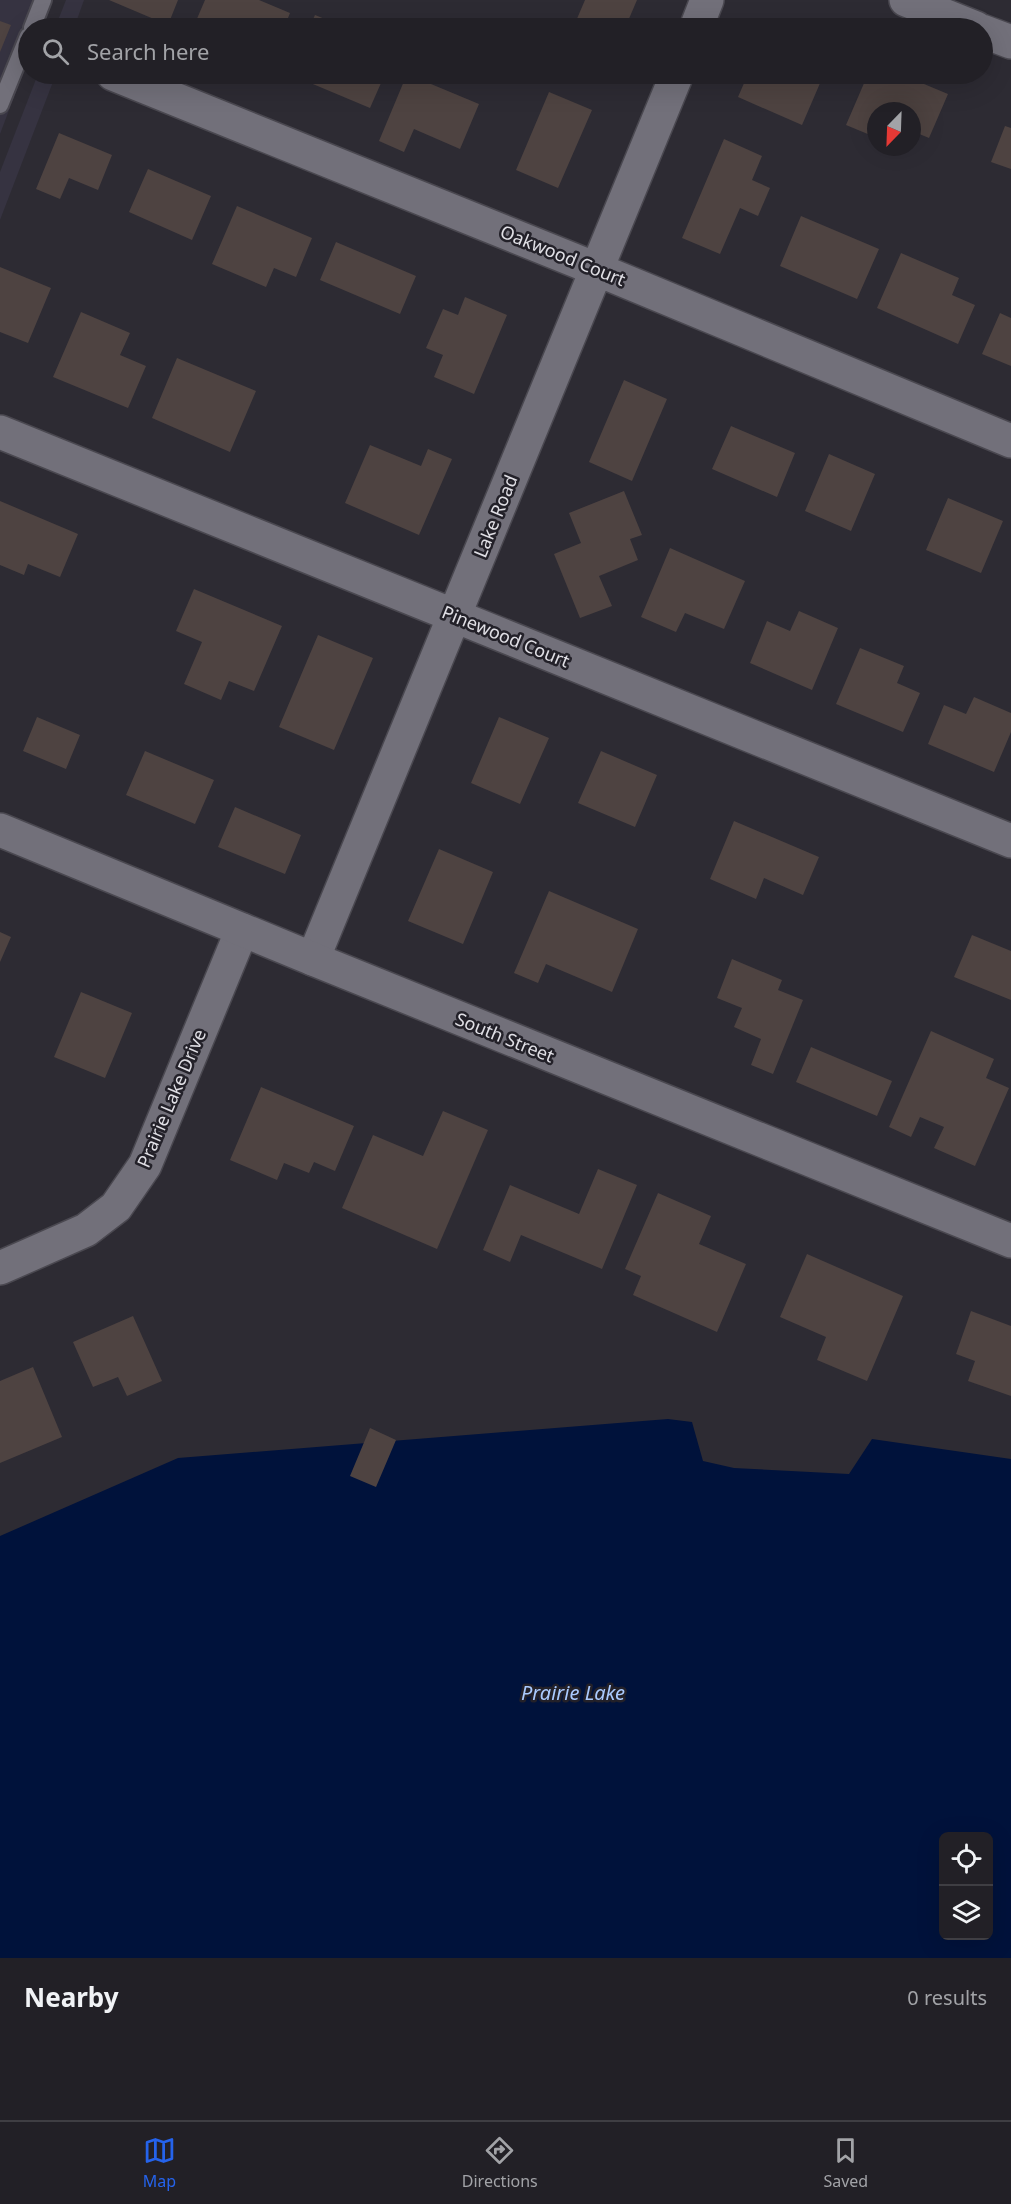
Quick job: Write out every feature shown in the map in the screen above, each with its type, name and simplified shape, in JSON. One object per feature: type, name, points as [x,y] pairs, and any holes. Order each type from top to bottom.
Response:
[{"type":"street","points":[[700,18],[707,0]]},
{"type":"street","points":[[906,0],[951,18]]},
{"type":"street","points":[[993,35],[1011,42]]},
{"type":"street","name":"Oakwood Court","points":[[138,84],[596,269],[1011,441]]},
{"type":"street","name":"Lake Road","points":[[313,959],[673,84]]},
{"type":"street","name":"Pinewood Court","points":[[0,432],[1011,841]]},
{"type":"street","name":"South Street","points":[[0,830],[1011,1241]]},
{"type":"street","name":"Prairie Lake Drive","points":[[0,1268],[86,1230],[116,1207],[145,1166],[242,930]]},
{"type":"lane","points":[[36,18],[44,0]]},
{"type":"lane","points":[[0,105],[18,61]]},
{"type":"shaded area","points":[[0,0],[52,0],[45,18],[18,18],[19,84],[0,134]]},
{"type":"shaded area","points":[[66,0],[84,0],[78,18],[59,18]]},
{"type":"shaded area","points":[[34,84],[52,84],[0,220],[0,172]]},
{"type":"water","name":"Prairie Lake","points":[[668,1419],[692,1422],[703,1461],[734,1468],[849,1474],[872,1439],[1011,1459],[1011,1958],[0,1958],[0,1536],[178,1458]]},
{"type":"building","points":[[109,0],[178,0],[171,18],[151,18]]},
{"type":"building","points":[[205,0],[259,0],[290,13],[288,18],[197,18]]},
{"type":"building","points":[[585,0],[637,0],[629,18],[577,18]]},
{"type":"building","points":[[0,21],[11,25],[0,52]]},
{"type":"building","points":[[313,84],[381,84],[370,108]]},
{"type":"building","points":[[403,84],[431,84],[479,104],[460,149],[414,129],[404,152],[379,141]]},
{"type":"building","points":[[744,84],[820,84],[802,125],[738,97]]},
{"type":"building","points":[[864,84],[924,84],[948,94],[929,138],[921,135],[921,102],[867,102],[867,134],[846,125]]},
{"type":"building","points":[[549,92],[592,110],[558,188],[516,170]]},
{"type":"building","points":[[1005,126],[1011,128],[1011,169],[991,162]]},
{"type":"building","points":[[59,133],[112,155],[98,190],[69,178],[60,199],[36,189]]},
{"type":"building","points":[[724,139],[762,156],[752,180],[770,188],[758,216],[740,208],[720,254],[682,238]]},
{"type":"building","points":[[148,169],[211,196],[192,240],[129,212]]},
{"type":"building","points":[[237,206],[312,238],[296,277],[274,268],[266,287],[212,264]]},
{"type":"building","points":[[801,216],[879,249],[857,299],[780,266]]},
{"type":"building","points":[[336,242],[416,276],[400,314],[320,280]]},
{"type":"building","points":[[901,253],[959,278],[952,295],[975,305],[958,344],[877,308]]},
{"type":"building","points":[[0,267],[51,288],[28,343],[0,332]]},
{"type":"building","points":[[465,297],[507,315],[474,394],[434,377],[443,355],[426,348],[443,309],[458,315]]},
{"type":"building","points":[[81,312],[130,333],[120,355],[146,366],[128,408],[53,377]]},
{"type":"building","points":[[1000,313],[1011,318],[1011,366],[982,354]]},
{"type":"building","points":[[177,358],[256,391],[230,452],[152,418]]},
{"type":"building","points":[[624,380],[667,399],[632,481],[589,462]]},
{"type":"building","points":[[731,426],[795,453],[777,497],[712,469]]},
{"type":"building","points":[[370,445],[421,466],[428,449],[452,459],[419,535],[345,503]]},
{"type":"building","points":[[829,454],[875,474],[851,531],[805,511]]},
{"type":"building","points":[[624,491],[642,535],[630,539],[638,560],[599,576],[612,606],[580,618],[554,554],[581,543],[569,513]]},
{"type":"building","points":[[948,498],[1003,521],[981,573],[926,550]]},
{"type":"building","points":[[0,501],[78,534],[60,577],[28,564],[24,575],[0,565]]},
{"type":"building","points":[[670,548],[745,581],[724,629],[685,613],[676,632],[641,617]]},
{"type":"building","points":[[194,589],[282,626],[254,691],[229,681],[221,700],[184,684],[202,642],[176,631]]},
{"type":"building","points":[[799,611],[838,628],[812,690],[750,663],[767,621],[790,631]]},
{"type":"building","points":[[318,635],[373,658],[334,750],[279,727]]},
{"type":"building","points":[[860,648],[904,666],[897,683],[920,693],[903,732],[836,704]]},
{"type":"building","points":[[974,697],[1011,713],[1011,732],[994,772],[928,744],[944,705],[966,714]]},
{"type":"building","points":[[37,717],[80,735],[66,769],[23,751]]},
{"type":"building","points":[[499,717],[549,738],[520,804],[471,783]]},
{"type":"building","points":[[145,751],[214,780],[195,824],[126,795]]},
{"type":"building","points":[[601,751],[657,775],[635,827],[578,803]]},
{"type":"building","points":[[235,807],[301,835],[285,874],[218,847]]},
{"type":"building","points":[[734,821],[819,857],[803,895],[764,878],[756,899],[710,879]]},
{"type":"building","points":[[439,849],[493,872],[463,944],[408,921]]},
{"type":"building","points":[[549,891],[638,929],[612,992],[546,964],[538,983],[514,973]]},
{"type":"building","points":[[0,932],[11,937],[0,962]]},
{"type":"building","points":[[972,935],[1011,951],[1011,1000],[954,977]]},
{"type":"building","points":[[732,959],[782,980],[778,990],[803,1000],[773,1074],[751,1065],[761,1039],[734,1027],[742,1008],[717,998]]},
{"type":"building","points":[[81,992],[132,1013],[105,1078],[54,1057]]},
{"type":"building","points":[[931,1031],[994,1059],[986,1078],[1009,1088],[975,1166],[934,1148],[944,1127],[920,1117],[911,1137],[889,1127]]},
{"type":"building","points":[[811,1047],[892,1081],[877,1116],[796,1082]]},
{"type":"building","points":[[261,1087],[354,1126],[335,1171],[314,1162],[309,1173],[284,1163],[277,1180],[230,1160]]},
{"type":"building","points":[[443,1111],[488,1130],[437,1249],[342,1208],[373,1135],[423,1156]]},
{"type":"building","points":[[598,1169],[637,1185],[602,1269],[521,1235],[510,1262],[483,1250],[510,1185],[579,1214]]},
{"type":"building","points":[[658,1193],[711,1216],[699,1244],[746,1264],[717,1332],[633,1295],[641,1276],[625,1269]]},
{"type":"building","points":[[807,1254],[903,1296],[867,1381],[817,1360],[826,1337],[780,1317]]},
{"type":"building","points":[[971,1311],[1011,1326],[1011,1396],[968,1381],[975,1361],[956,1354]]},
{"type":"building","points":[[133,1316],[162,1381],[127,1396],[118,1377],[93,1387],[73,1342]]},
{"type":"building","points":[[33,1367],[62,1437],[0,1463],[0,1381]]},
{"type":"building","points":[[370,1428],[396,1440],[376,1487],[350,1476]]}]
